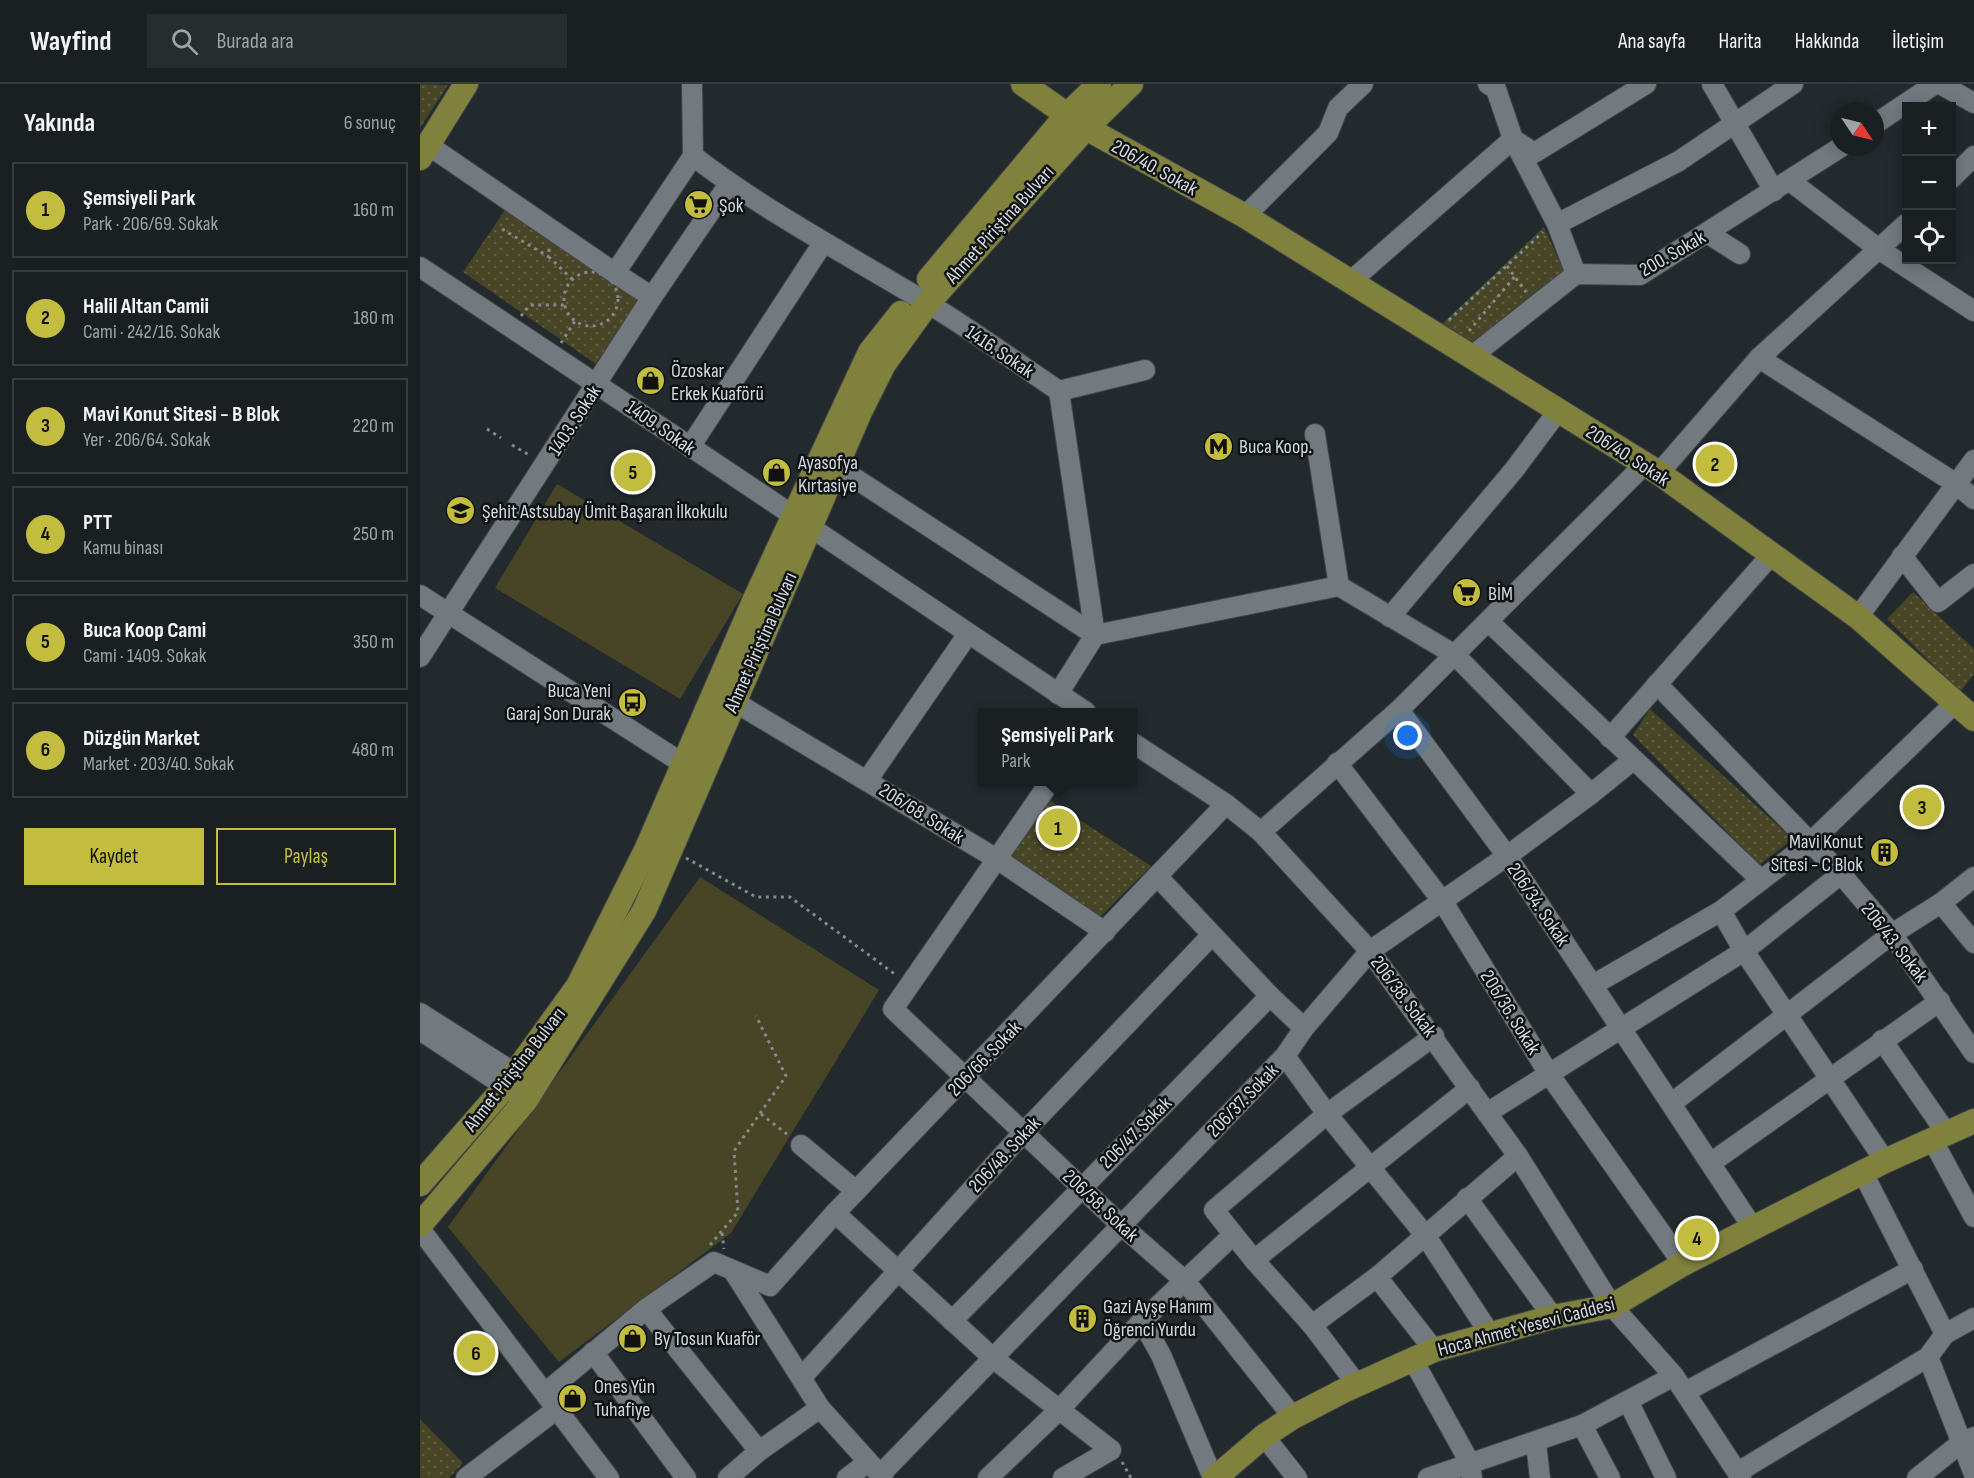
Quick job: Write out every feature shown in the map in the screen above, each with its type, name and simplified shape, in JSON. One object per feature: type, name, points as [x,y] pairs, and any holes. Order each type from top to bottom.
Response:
[{"type":"main road","points":[[424,151],[465,84]]},
{"type":"main road","name":"206/40. Sokak","points":[[1023,84],[1076,122],[1245,216],[1652,469],[1858,617],[1974,719]]},
{"type":"main road","name":"Ahmet Piriştina Bulvarı","points":[[420,1227],[530,1093],[644,911],[734,700],[870,352],[921,299],[1076,122],[1099,84]]},
{"type":"main road","name":"Ahmet Piriştina Bulvarı","points":[[1076,122],[1131,84]]},
{"type":"main road","name":"Ahmet Piriştina Bulvarı","points":[[420,1184],[476,1110],[510,1080],[578,986],[646,848],[682,763],[803,521]]},
{"type":"main road","name":"Hoca Ahmet Yesevi Caddesi","points":[[1214,1478],[1263,1436],[1293,1416],[1434,1350],[1553,1317],[1612,1306],[1683,1263],[1885,1161],[1974,1121]]},
{"type":"street","points":[[615,273],[693,156],[692,84]]},
{"type":"street","points":[[1245,216],[1328,132],[1338,108],[1363,84]]},
{"type":"street","points":[[1513,139],[1534,153],[1646,84]]},
{"type":"street","points":[[1712,84],[1734,125],[1782,186],[1974,311]]},
{"type":"street","points":[[1556,222],[1679,161],[1793,84]]},
{"type":"street","points":[[1884,118],[1935,84]]},
{"type":"street","points":[[1940,84],[1974,103]]},
{"type":"street","points":[[1464,351],[1576,274],[1556,222],[1513,139],[1496,86]]},
{"type":"street","points":[[1351,281],[1513,139]]},
{"type":"street","points":[[424,151],[547,226],[652,297]]},
{"type":"street","name":"200. Sokak","points":[[1576,274],[1640,275],[1830,154]]},
{"type":"street","name":"1416. Sokak","points":[[693,156],[729,184],[823,243],[921,299],[1059,391]]},
{"type":"street","points":[[1956,174],[1974,156]]},
{"type":"street","name":"1403. Sokak","points":[[420,657],[652,297],[729,184]]},
{"type":"street","points":[[1260,832],[1399,710],[1652,469],[1759,358],[1902,228]]},
{"type":"street","points":[[1707,233],[1740,254]]},
{"type":"street","points":[[690,447],[823,243]]},
{"type":"street","name":"1409. Sokak","points":[[420,267],[803,521]]},
{"type":"street","points":[[1759,358],[1955,483],[1974,499]]},
{"type":"street","points":[[1058,694],[1095,635],[1059,391],[1145,370]]},
{"type":"street","points":[[1390,616],[1514,470],[1558,411]]},
{"type":"street","points":[[1315,434],[1339,586]]},
{"type":"street","points":[[1858,617],[1974,460]]},
{"type":"street","points":[[850,475],[1095,635],[1339,586],[1455,655],[1591,794]]},
{"type":"street","points":[[803,521],[1080,708]]},
{"type":"street","points":[[1610,738],[1772,554]]},
{"type":"street","points":[[1902,556],[1938,602],[1972,580]]},
{"type":"street","points":[[420,595],[682,763]]},
{"type":"street","points":[[1489,622],[1761,880]]},
{"type":"street","points":[[868,779],[968,634]]},
{"type":"street","name":"206/43. Sokak","points":[[1657,684],[1841,874],[1892,934],[1940,1000],[1974,1053]]},
{"type":"street","name":"206/68. Sokak","points":[[734,700],[997,859],[1105,932]]},
{"type":"street","points":[[1593,985],[1721,911],[1811,842],[1956,702]]},
{"type":"street","name":"206/34. Sokak","points":[[1399,710],[1507,856],[1712,1162],[1753,1228]]},
{"type":"street","name":"206/38. Sokak","points":[[1137,746],[1226,804],[1260,832],[1370,951],[1434,1036],[1518,1156],[1612,1306],[1680,1384],[1740,1475]]},
{"type":"street","name":"206/37. Sokak","points":[[847,1478],[876,1472],[993,1358],[1285,1056],[1304,1028],[1370,951],[1507,856],[1633,760]]},
{"type":"street","name":"206/36. Sokak","points":[[1337,763],[1443,902],[1549,1074],[1683,1263]]},
{"type":"street","points":[[909,985],[1047,786]]},
{"type":"street","name":"206/66. Sokak","points":[[734,1272],[770,1286],[835,1213],[1226,804]]},
{"type":"street","points":[[1487,1113],[1744,951],[1841,874]]},
{"type":"street","points":[[1157,876],[1211,936],[1304,1028]]},
{"type":"street","points":[[1672,1103],[1892,934],[1941,903],[1974,877]]},
{"type":"street","points":[[1941,903],[1974,943]]},
{"type":"street","points":[[1721,911],[1744,951],[1885,1161]]},
{"type":"street","name":"206/48. Sokak","points":[[803,1376],[1023,1133],[1211,936]]},
{"type":"street","name":"206/58. Sokak","points":[[909,985],[893,1009],[1121,1225],[1185,1281],[1293,1416]]},
{"type":"street","name":"206/47. Sokak","points":[[952,1321],[1270,996]]},
{"type":"street","points":[[1712,1162],[1940,1000]]},
{"type":"street","points":[[420,1013],[530,1093]]},
{"type":"street","points":[[420,1030],[510,1080]]},
{"type":"street","points":[[1358,1386],[1312,1325],[1254,1260],[1215,1210],[1327,1114],[1434,1036]]},
{"type":"street","points":[[1882,1040],[1940,1137],[1974,1217]]},
{"type":"street","points":[[1285,1056],[1327,1114],[1425,1235],[1490,1334]]},
{"type":"street","points":[[1254,1260],[1470,1088]]},
{"type":"street","points":[[801,1145],[856,1191]]},
{"type":"street","points":[[1312,1325],[1377,1277],[1467,1197],[1518,1156]]},
{"type":"street","points":[[1863,1173],[1945,1334]]},
{"type":"street","points":[[1467,1197],[1553,1317]]},
{"type":"street","points":[[835,1213],[993,1358],[1111,1450],[1063,1478]]},
{"type":"street","points":[[420,1227],[609,1478]]},
{"type":"street","points":[[988,1478],[1059,1410],[1143,1321],[1233,1235]]},
{"type":"street","points":[[545,1393],[646,1309],[714,1262],[734,1272],[803,1376],[820,1408],[876,1472]]},
{"type":"street","points":[[1428,1478],[1471,1471],[1582,1425],[1628,1401],[1680,1384],[1913,1269]]},
{"type":"street","points":[[1377,1277],[1434,1350]]},
{"type":"street","points":[[646,1309],[759,1451]]},
{"type":"street","points":[[1740,1475],[1928,1357],[1945,1334],[1974,1318]]},
{"type":"street","points":[[1143,1321],[1161,1355],[1214,1478]]},
{"type":"street","points":[[593,1352],[686,1478]]},
{"type":"street","points":[[1928,1357],[1967,1440],[1974,1474]]},
{"type":"street","points":[[1413,1360],[1471,1471]]},
{"type":"street","points":[[1628,1401],[1666,1478]]},
{"type":"street","points":[[728,1478],[759,1451],[820,1408]]},
{"type":"street","points":[[466,1478],[557,1409]]},
{"type":"street","points":[[1582,1425],[1610,1478]]},
{"type":"street","points":[[1263,1436],[1297,1478]]},
{"type":"street","points":[[1917,1478],[1967,1440]]},
{"type":"street","points":[[1536,1443],[1540,1478]]},
{"type":"path","points":[[1435,333],[1556,222]]},
{"type":"path","points":[[547,226],[549,257]]},
{"type":"path","points":[[502,229],[549,257],[573,280]]},
{"type":"path","points":[[1464,351],[1515,276],[1507,266]]},
{"type":"path","points":[[589,272],[598,273],[613,283],[618,299],[613,315],[607,321],[591,326],[575,321],[565,305],[565,296],[573,280],[589,272]]},
{"type":"path","points":[[513,327],[530,305],[565,305]]},
{"type":"path","points":[[554,354],[575,321]]},
{"type":"path","points":[[487,429],[501,438]]},
{"type":"path","points":[[670,849],[756,897],[790,897],[909,985]]},
{"type":"path","points":[[722,1233],[738,1212],[734,1151],[786,1076],[756,1016]]},
{"type":"path","points":[[761,1114],[801,1145]]},
{"type":"shaded area","points":[[420,84],[448,85],[420,128]]},
{"type":"shaded area","points":[[507,207],[640,299],[596,364],[463,272]]},
{"type":"shaded area","points":[[1544,227],[1567,278],[1473,352],[1441,325]]},
{"type":"shaded area","points":[[557,484],[743,594],[680,699],[495,588]]},
{"type":"shaded area","points":[[1913,592],[1974,649],[1974,674],[1960,692],[1887,619]]},
{"type":"shaded area","points":[[1650,709],[1793,839],[1759,865],[1633,735]]},
{"type":"shaded area","points":[[1044,797],[1151,866],[1096,921],[1006,859]]},
{"type":"shaded area","points":[[700,877],[879,990],[731,1233],[559,1362],[448,1227]]},
{"type":"shaded area","points":[[420,1419],[463,1463],[449,1478],[420,1478]]},
{"type":"place","name":"Şok","points":[[698,205]]},
{"type":"place","name":"Özoskar Erkek Kuaförü","points":[[650,381]]},
{"type":"place","name":"Buca Koop.","points":[[1218,446]]},
{"type":"place","name":"Halil Altan Camii","points":[[1715,464]]},
{"type":"place","name":"Buca Koop Cami","points":[[633,472]]},
{"type":"place","name":"Ayasofya Kırtasiye","points":[[777,473]]},
{"type":"place","name":"Şehit Astsubay Ümit Başaran İlkokulu","points":[[461,511]]},
{"type":"place","name":"BİM","points":[[1467,593]]},
{"type":"place","name":"Buca Yeni Garaj Son Durak","points":[[632,702]]},
{"type":"place","name":"Mavi Konut Sitesi - B Blok","points":[[1922,807]]},
{"type":"place","name":"Şemsiyeli Park","points":[[1058,828]]},
{"type":"place","name":"Mavi Konut Sitesi - C Blok","points":[[1884,853]]},
{"type":"place","name":"PTT","points":[[1697,1238]]},
{"type":"place","name":"Gazi Ayşe Hanım Öğrenci Yurdu","points":[[1082,1318]]},
{"type":"place","name":"By Tosun Kuaför","points":[[633,1338]]},
{"type":"place","name":"Düzgün Market","points":[[476,1353]]},
{"type":"place","name":"Ones Yün Tuhafiye","points":[[573,1398]]}]
